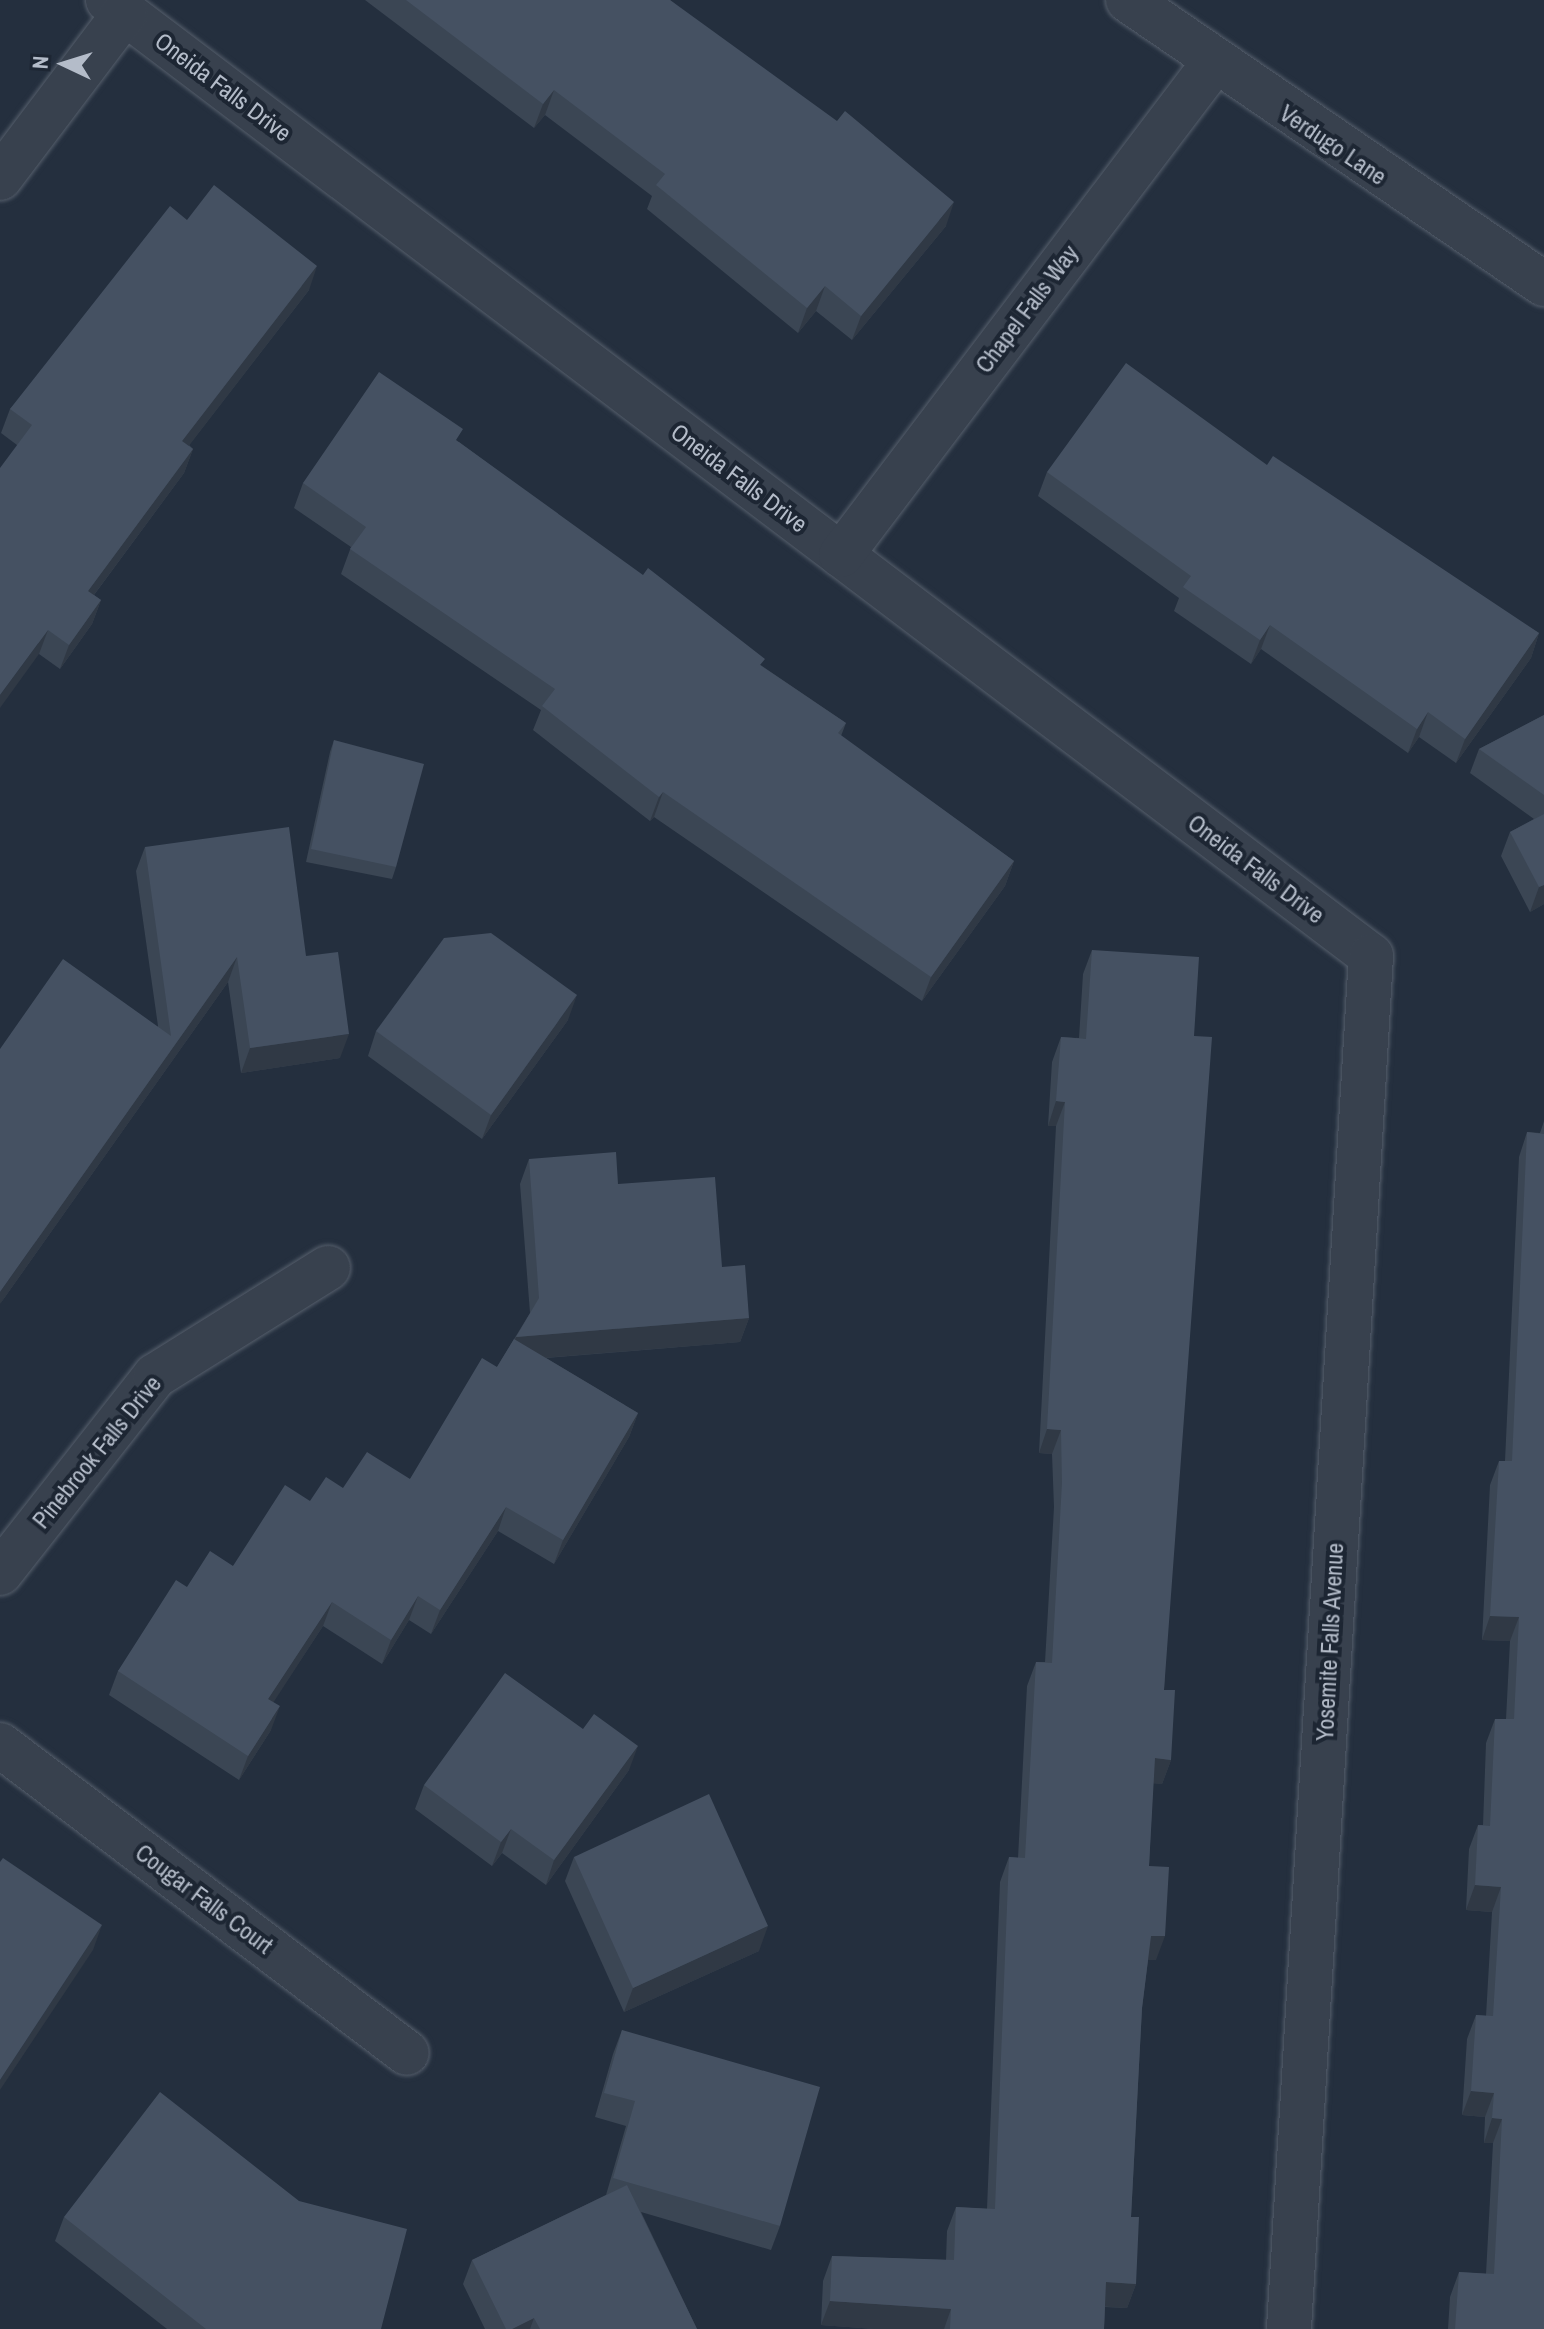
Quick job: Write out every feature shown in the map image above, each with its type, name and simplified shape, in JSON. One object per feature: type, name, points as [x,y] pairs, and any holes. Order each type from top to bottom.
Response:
[{"type":"street","name":"Verdugo Lane","points":[[1128,0],[1213,64],[1544,284]]},
{"type":"street","points":[[0,178],[116,6]]},
{"type":"street","name":"Oneida Falls Drive","points":[[116,6],[1371,956]]},
{"type":"street","name":"Chapel Falls Way","points":[[841,555],[1213,64]]},
{"type":"street","name":"Yosemite Falls Avenue","points":[[1289,2329],[1371,956]]},
{"type":"street","name":"Pinebrook Falls Drive","points":[[0,1573],[155,1376],[328,1268]]},
{"type":"street","name":"Cougar Falls Court","points":[[0,1745],[407,2053]]},
{"type":"building","points":[[406,0],[670,0],[837,121],[845,111],[954,202],[861,316],[825,286],[807,308],[656,185],[665,174],[554,90],[543,104]]},
{"type":"building","points":[[214,185],[317,266],[182,441],[193,449],[88,591],[101,600],[69,645],[48,630],[0,695],[0,468],[32,425],[10,409],[170,206],[187,220]]},
{"type":"building","points":[[1126,363],[1267,465],[1273,456],[1539,633],[1465,739],[1428,712],[1417,729],[1270,625],[1260,640],[1183,587],[1191,576],[1047,472]]},
{"type":"building","points":[[379,372],[463,429],[456,440],[643,575],[648,568],[765,659],[760,665],[846,723],[838,733],[1014,861],[931,977],[663,792],[659,797],[542,706],[555,689],[350,549],[366,527],[303,483]]},
{"type":"building","points":[[1544,715],[1544,795],[1479,749]]},
{"type":"building","points":[[334,740],[424,764],[396,867],[311,849]]},
{"type":"building","points":[[1544,814],[1544,885],[1539,887],[1510,832]]},
{"type":"building","points":[[289,827],[306,956],[338,952],[349,1034],[250,1048],[237,957],[0,1292],[0,1049],[63,959],[171,1036],[145,847]]},
{"type":"building","points":[[491,933],[577,995],[491,1115],[376,1031],[444,938]]},
{"type":"building","points":[[1092,950],[1199,957],[1194,1036],[1212,1037],[1164,1690],[1175,1690],[1171,1760],[1155,1758],[1149,1866],[1169,1867],[1165,1936],[1151,1936],[1142,2008],[1131,2217],[1139,2217],[1136,2284],[1106,2282],[1104,2329],[950,2329],[951,2309],[830,2301],[832,2256],[954,2260],[956,2207],[995,2209],[1009,1857],[1025,1858],[1036,1662],[1052,1663],[1062,1483],[1061,1430],[1047,1429],[1065,1102],[1056,1101],[1061,1037],[1086,1039]]},
{"type":"building","points":[[1527,1132],[1544,1134],[1544,2329],[1455,2329],[1459,2272],[1494,2274],[1502,2119],[1492,2118],[1494,2093],[1471,2091],[1476,2015],[1493,2016],[1501,1887],[1475,1885],[1478,1825],[1490,1826],[1495,1719],[1514,1719],[1519,1617],[1490,1616],[1499,1461],[1512,1461]]},
{"type":"building","points":[[616,1152],[618,1184],[715,1177],[722,1267],[745,1265],[749,1318],[516,1337],[539,1298],[529,1159]]},
{"type":"building","points":[[514,1339],[638,1413],[563,1540],[506,1507],[440,1610],[418,1596],[391,1640],[332,1602],[268,1699],[280,1706],[248,1756],[118,1671],[176,1580],[187,1587],[210,1551],[233,1566],[285,1485],[310,1501],[326,1477],[343,1488],[367,1452],[410,1479],[482,1358],[497,1367]]},
{"type":"building","points":[[505,1673],[583,1729],[594,1714],[638,1746],[554,1860],[511,1829],[501,1842],[424,1785]]},
{"type":"building","points":[[709,1794],[768,1926],[633,1988],[574,1857]]},
{"type":"building","points":[[3,1858],[102,1925],[0,2080],[0,1862]]},
{"type":"building","points":[[622,2030],[820,2087],[780,2226],[613,2178],[635,2101],[604,2093]]},
{"type":"building","points":[[160,2092],[299,2201],[407,2229],[381,2329],[206,2329],[64,2217]]},
{"type":"building","points":[[627,2185],[697,2329],[540,2329],[534,2318],[506,2329],[472,2260]]}]
